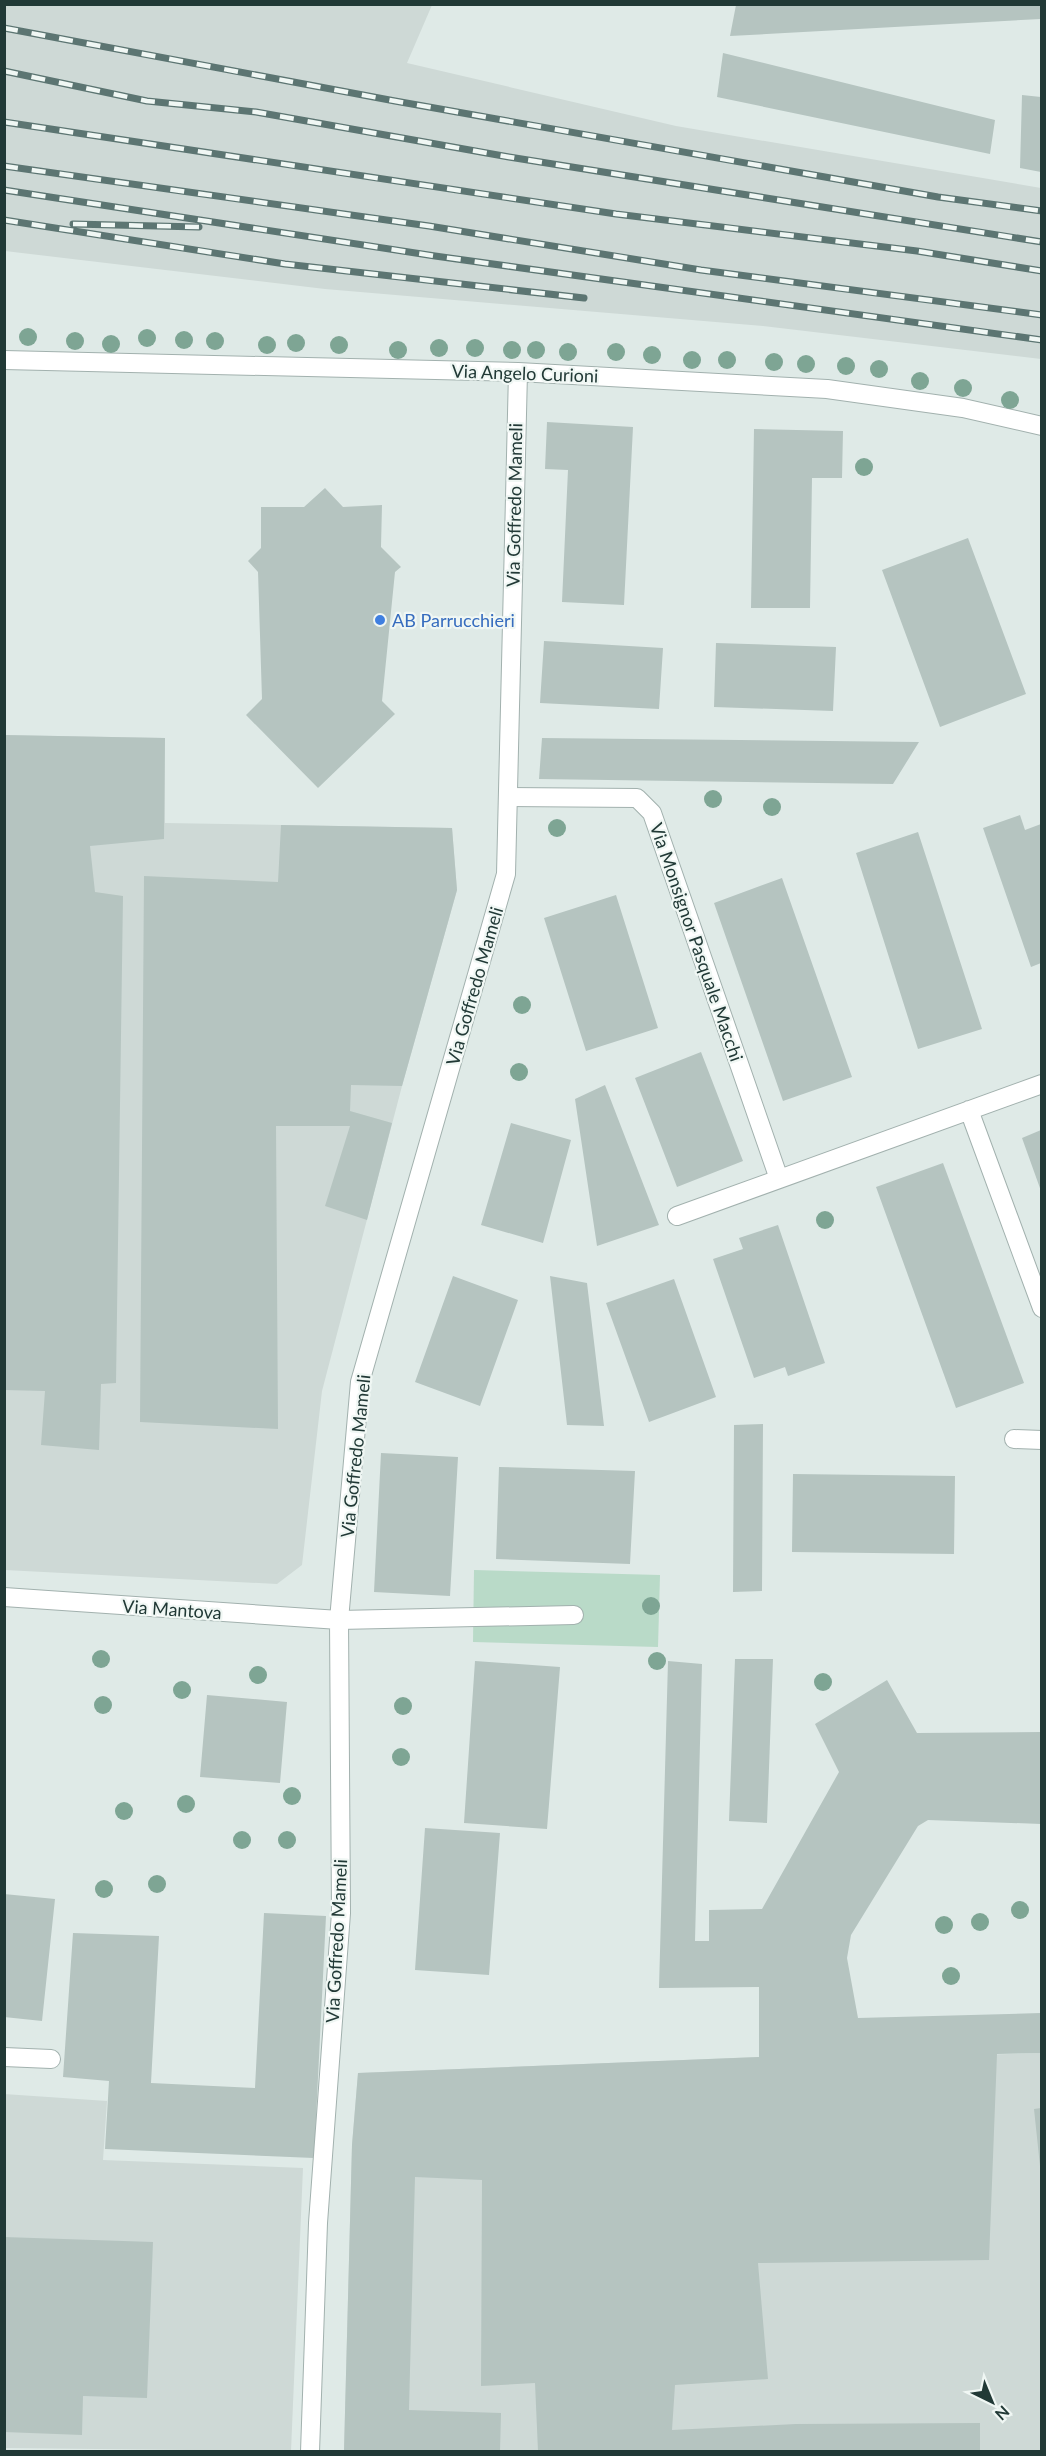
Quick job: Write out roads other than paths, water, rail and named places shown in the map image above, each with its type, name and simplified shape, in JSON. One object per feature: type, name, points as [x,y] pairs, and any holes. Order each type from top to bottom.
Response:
[{"type":"street","name":"Via Angelo Curioni","points":[[4,360],[518,372],[826,389],[963,408],[1041,426]]},
{"type":"street","name":"Via Goffredo Mameli","points":[[310,2451],[318,2223],[341,1913],[339,1620],[360,1382],[506,874],[518,372]]},
{"type":"street","name":"Via Monsignor Pasquale Macchi","points":[[508,797],[637,798],[652,813],[779,1179]]},
{"type":"street","points":[[677,1216],[1041,1084]]},
{"type":"street","points":[[969,1110],[1041,1308]]},
{"type":"street","points":[[1014,1439],[1041,1440]]},
{"type":"street","name":"Via Mantova","points":[[4,1597],[339,1620],[574,1615]]},
{"type":"street","points":[[4,2057],[51,2059]]},
{"type":"railway","points":[[4,28],[395,101],[938,197],[1042,211]]},
{"type":"railway","points":[[4,71],[147,101],[256,112],[509,157],[1042,242]]},
{"type":"railway","points":[[4,122],[616,214],[917,251],[1042,271]]},
{"type":"railway","points":[[4,166],[429,226],[701,270],[1042,315]]},
{"type":"railway","points":[[4,190],[435,256],[1042,340]]},
{"type":"railway","points":[[4,220],[285,264],[584,298]]},
{"type":"railway","points":[[73,224],[199,227]]},
{"type":"place","name":"AB Parrucchieri","points":[[380,620]]}]
